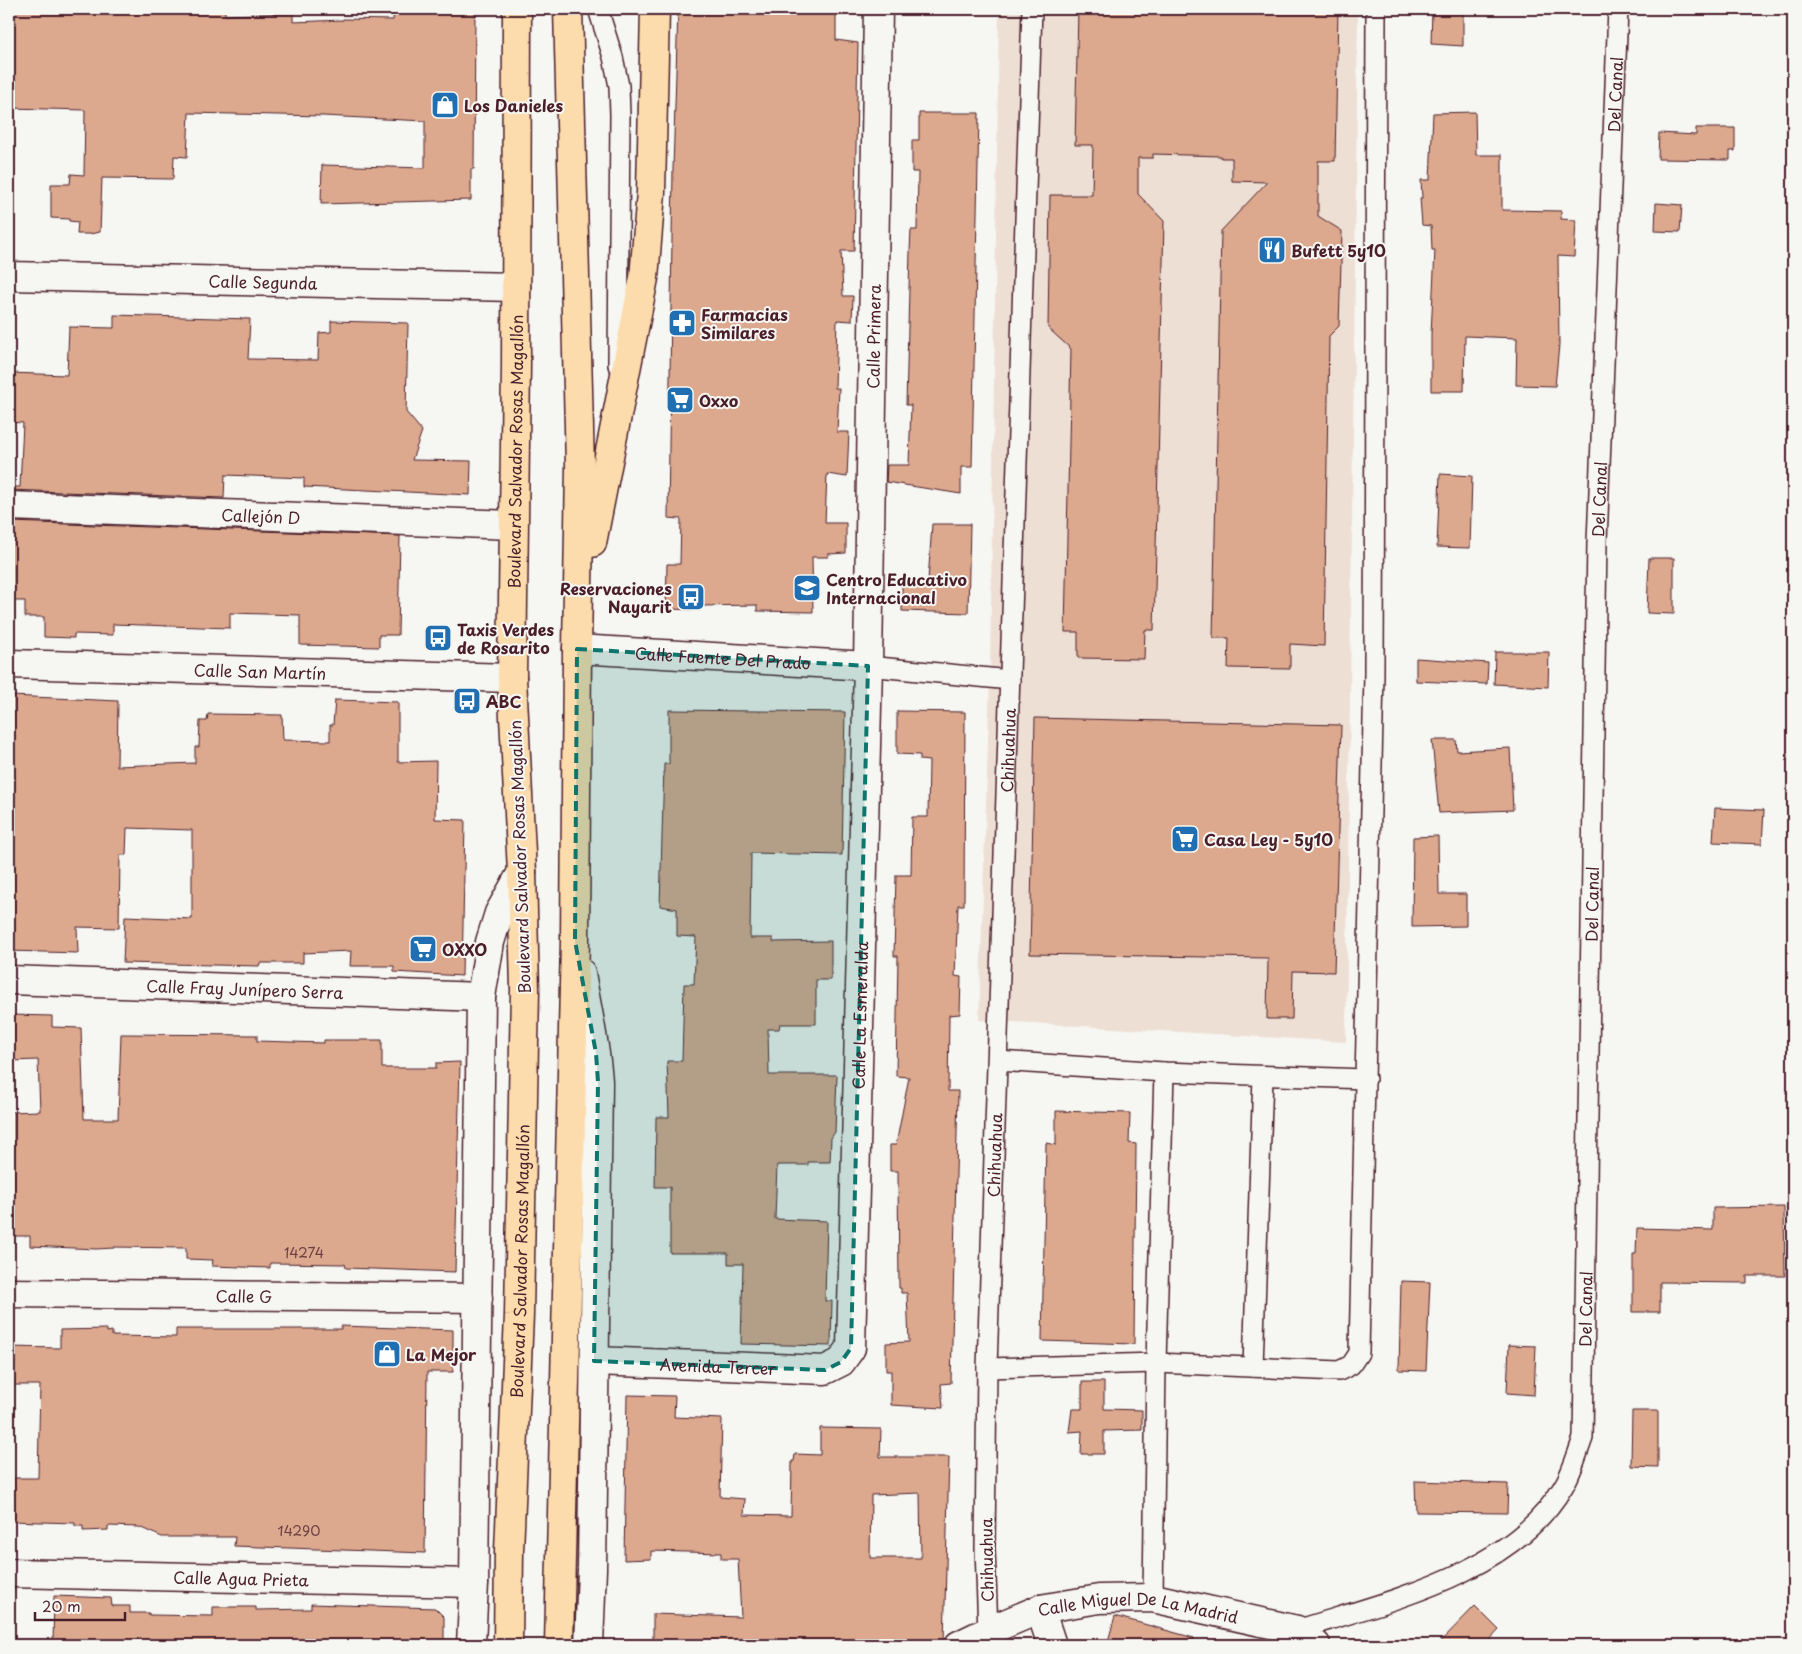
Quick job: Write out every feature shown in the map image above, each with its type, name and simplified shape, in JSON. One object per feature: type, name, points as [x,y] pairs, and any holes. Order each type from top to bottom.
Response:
[{"type":"highway","name":"Boulevard Salvador Rosas Magallón","points":[[508,1645],[509,1551],[519,1305],[524,1000],[522,872],[512,678],[517,9]]},
{"type":"highway","points":[[559,1645],[575,941],[580,466],[568,9]]},
{"type":"highway","points":[[578,614],[645,269],[651,192],[655,9]]},
{"type":"street","name":"Calle Primera","points":[[868,666],[878,9]]},
{"type":"street","name":"Calle Segunda","points":[[9,276],[516,287]]},
{"type":"street","name":"Callejón D","points":[[9,506],[513,526]]},
{"type":"street","name":"Calle Fuente Del Prado","points":[[577,649],[868,666]]},
{"type":"street","name":"Calle San Martín","points":[[9,664],[512,678]]},
{"type":"street","name":"Calle La Esmeralda","points":[[840,1362],[850,1348],[868,666]]},
{"type":"street","points":[[471,1645],[474,1584],[481,997],[490,942],[499,913],[522,872]]},
{"type":"street","points":[[575,941],[596,1053],[598,1082],[592,1569],[589,1645]]},
{"type":"street","name":"Calle Fray Junípero Serra","points":[[9,980],[481,997]]},
{"type":"street","name":"Calle G","points":[[9,1293],[478,1298]]},
{"type":"street","name":"Avenida Tercer","points":[[594,1360],[824,1370],[840,1362]]},
{"type":"street","name":"Calle Agua Prieta","points":[[9,1573],[474,1584]]},
{"type":"street","name":"Calle Miguel De La Madrid","points":[[959,1645],[1040,1609],[1099,1599],[1153,1598],[1307,1638]]},
{"type":"street","points":[[1040,1609],[1052,1645]]},
{"type":"lane","points":[[598,9],[613,57],[620,115],[617,416]]},
{"type":"lane","name":"Chihuahua","points":[[988,1631],[985,1548],[987,1368],[1032,9]]},
{"type":"lane","points":[[987,1368],[1156,1363],[1339,1371],[1351,1365],[1359,1353],[1374,674],[1376,9]]},
{"type":"lane","name":"Del Canal","points":[[1307,1638],[1434,1585],[1498,1553],[1534,1525],[1564,1487],[1583,1438],[1597,542],[1618,9]]},
{"type":"lane","points":[[868,666],[1010,680]]},
{"type":"lane","points":[[998,1061],[1164,1072],[1366,1079]]},
{"type":"lane","points":[[1153,1598],[1156,1363],[1164,1072]]},
{"type":"lane","points":[[1253,1367],[1263,1076]]},
{"type":"highlighted area","points":[[577,649],[868,666],[851,1348],[841,1362],[825,1370],[594,1361],[598,1082],[596,1053],[575,941]]},
{"type":"shaded area","points":[[999,9],[1358,9],[1346,1042],[979,1020],[990,678]]},
{"type":"building","points":[[9,9],[225,9],[225,15],[293,13],[293,22],[343,19],[393,20],[394,9],[475,9],[474,169],[471,169],[471,200],[321,204],[322,165],[425,168],[425,121],[323,116],[189,113],[187,157],[174,156],[173,179],[102,178],[100,232],[77,234],[78,222],[69,221],[69,219],[51,218],[51,184],[70,184],[71,174],[84,175],[85,110],[9,108]]},
{"type":"building","points":[[678,9],[836,9],[836,40],[858,43],[854,251],[841,251],[843,296],[853,296],[852,321],[837,320],[835,388],[839,388],[837,432],[849,432],[847,477],[827,474],[825,523],[846,523],[846,553],[828,554],[828,557],[812,557],[813,612],[757,611],[757,605],[701,606],[701,610],[666,609],[667,564],[680,564],[681,519],[668,518],[673,169]]},
{"type":"building","points":[[1078,9],[1338,9],[1335,161],[1318,161],[1318,216],[1342,231],[1339,326],[1329,336],[1324,646],[1290,644],[1290,669],[1228,668],[1229,638],[1213,638],[1221,231],[1267,182],[1232,181],[1232,158],[1221,158],[1221,156],[1153,154],[1153,158],[1138,158],[1138,194],[1164,221],[1154,630],[1145,630],[1144,659],[1078,658],[1078,632],[1065,632],[1071,349],[1048,328],[1050,195],[1092,195],[1093,145],[1075,145]]},
{"type":"building","points":[[1432,9],[1463,9],[1463,46],[1431,44]]},
{"type":"building","points":[[1475,112],[1476,155],[1502,155],[1502,210],[1561,211],[1561,219],[1576,220],[1574,257],[1558,256],[1559,345],[1555,386],[1516,385],[1517,338],[1465,336],[1464,391],[1431,391],[1431,334],[1435,250],[1432,250],[1431,226],[1422,225],[1421,180],[1430,180],[1433,113]]},
{"type":"building","points":[[919,113],[979,113],[972,467],[961,467],[961,494],[886,482],[887,465],[909,465],[911,405],[906,405],[910,251],[911,230],[917,230],[918,172],[912,172],[912,140],[919,140]]},
{"type":"building","points":[[1696,128],[1735,128],[1735,151],[1730,151],[1730,160],[1658,159],[1659,133],[1696,135]]},
{"type":"building","points":[[1656,203],[1682,205],[1680,232],[1655,231]]},
{"type":"building","points":[[114,315],[250,319],[248,359],[318,360],[319,333],[331,332],[331,321],[408,323],[406,412],[422,431],[412,460],[471,461],[470,495],[304,487],[304,478],[225,475],[224,498],[10,490],[10,487],[20,487],[23,423],[9,422],[9,373],[67,375],[69,327],[114,328]]},
{"type":"building","points":[[1440,474],[1472,476],[1470,548],[1437,547]]},
{"type":"building","points":[[10,522],[400,536],[398,635],[379,635],[379,647],[300,645],[300,615],[230,613],[230,628],[113,624],[113,635],[74,634],[74,638],[44,637],[44,617],[25,617],[25,601],[9,601]]},
{"type":"building","points":[[932,524],[970,524],[968,613],[902,611],[902,580],[928,581]]},
{"type":"building","points":[[1649,558],[1674,558],[1674,614],[1647,613]]},
{"type":"building","points":[[1495,652],[1549,652],[1548,687],[1494,684]]},
{"type":"building","points":[[1416,658],[1488,663],[1487,684],[1416,681]]},
{"type":"building","points":[[11,696],[118,701],[117,766],[195,763],[195,747],[199,747],[200,721],[207,721],[208,714],[282,715],[283,740],[330,741],[330,725],[333,725],[335,700],[398,702],[398,762],[436,761],[435,819],[465,820],[462,976],[394,972],[394,966],[350,966],[351,951],[303,953],[303,963],[260,963],[259,966],[123,963],[125,916],[192,919],[192,830],[127,828],[126,855],[120,855],[119,928],[77,927],[78,953],[9,951]]},
{"type":"building","points":[[669,710],[845,712],[842,855],[751,853],[750,938],[773,938],[773,942],[831,941],[831,980],[816,980],[816,1024],[780,1024],[779,1029],[768,1029],[769,1075],[837,1075],[835,1132],[831,1138],[830,1162],[808,1162],[808,1165],[777,1165],[775,1219],[827,1221],[825,1301],[832,1301],[831,1346],[741,1344],[743,1264],[728,1264],[728,1253],[670,1253],[670,1187],[655,1187],[656,1117],[669,1117],[667,1061],[682,1061],[684,984],[694,984],[696,937],[677,936],[677,909],[660,906],[664,764],[669,764]]},
{"type":"building","points":[[897,711],[965,712],[964,905],[958,905],[955,976],[961,977],[960,1014],[949,1015],[948,1091],[958,1091],[951,1383],[941,1384],[943,1408],[891,1405],[891,1371],[886,1371],[886,1343],[909,1342],[907,1293],[901,1293],[901,1288],[899,1288],[898,1171],[890,1171],[890,1145],[896,1145],[909,1077],[896,1076],[898,956],[894,956],[896,875],[911,875],[912,817],[928,817],[929,761],[920,760],[920,755],[897,754]]},
{"type":"building","name":"Casa Ley - 5y10","points":[[1035,718],[1341,725],[1334,972],[1293,971],[1292,1019],[1267,1019],[1268,958],[1030,954]]},
{"type":"building","points":[[1432,740],[1456,740],[1457,751],[1510,748],[1513,810],[1439,813]]},
{"type":"building","points":[[1715,808],[1764,810],[1762,844],[1713,842]]},
{"type":"building","points":[[1438,836],[1439,894],[1466,894],[1466,926],[1412,927],[1413,837]]},
{"type":"building","points":[[9,1015],[52,1016],[52,1027],[81,1028],[84,1119],[118,1119],[121,1034],[257,1035],[257,1041],[324,1043],[324,1040],[382,1040],[382,1068],[436,1068],[436,1063],[460,1062],[455,1272],[346,1268],[345,1264],[270,1263],[270,1268],[212,1266],[213,1260],[186,1259],[186,1248],[114,1247],[96,1249],[30,1246],[30,1236],[9,1236],[9,1112],[40,1111],[38,1060],[11,1061]]},
{"type":"building","points":[[1056,1111],[1130,1113],[1129,1143],[1136,1144],[1134,1344],[1042,1341],[1046,1143],[1056,1145]]},
{"type":"building","points":[[1784,1207],[1785,1276],[1747,1276],[1747,1283],[1660,1282],[1660,1312],[1633,1312],[1633,1254],[1636,1254],[1637,1228],[1713,1230],[1713,1208]]},
{"type":"building","points":[[1401,1281],[1430,1282],[1426,1371],[1399,1370]]},
{"type":"building","points":[[341,1326],[453,1330],[453,1372],[427,1372],[425,1553],[234,1546],[235,1537],[162,1537],[139,1527],[108,1526],[108,1530],[83,1531],[83,1526],[75,1526],[75,1523],[9,1521],[9,1478],[38,1478],[40,1385],[9,1385],[9,1347],[60,1348],[60,1330],[107,1329],[107,1332],[112,1331],[112,1336],[176,1337],[176,1329],[341,1329]]},
{"type":"building","points":[[1509,1345],[1536,1346],[1534,1395],[1507,1393]]},
{"type":"building","points":[[1082,1382],[1104,1382],[1104,1409],[1142,1410],[1142,1430],[1104,1431],[1104,1454],[1081,1454],[1082,1431],[1069,1432],[1072,1409],[1082,1409]]},
{"type":"building","points":[[627,1395],[675,1396],[674,1417],[722,1419],[720,1497],[745,1499],[744,1515],[791,1516],[792,1461],[794,1461],[795,1454],[820,1455],[820,1428],[881,1429],[880,1457],[949,1457],[944,1641],[935,1645],[653,1645],[653,1614],[741,1617],[738,1559],[721,1559],[721,1553],[651,1551],[651,1559],[624,1560]],"holes":[[[920,1493],[921,1558],[870,1558],[871,1495]]]},
{"type":"building","points":[[1632,1411],[1658,1411],[1658,1467],[1631,1466]]},
{"type":"building","points":[[1415,1481],[1508,1484],[1507,1513],[1416,1512]]},
{"type":"building","points":[[54,1596],[111,1598],[112,1606],[130,1606],[130,1613],[149,1613],[149,1615],[213,1616],[213,1607],[256,1607],[256,1610],[311,1609],[311,1604],[435,1608],[444,1617],[444,1645],[53,1645]]},
{"type":"building","points":[[1475,1606],[1499,1630],[1485,1645],[1437,1645]]},
{"type":"building","points":[[1115,1616],[1194,1638],[1193,1645],[1107,1645]]},
{"type":"place","name":"Los Danieles","points":[[445,105]]},
{"type":"place","name":"Bufett 5y10","points":[[1272,250]]},
{"type":"place","name":"Farmacias Similares","points":[[682,323]]},
{"type":"place","name":"Oxxo","points":[[680,400]]},
{"type":"place","name":"Centro Educativo Internacional","points":[[807,588]]},
{"type":"place","name":"Reservaciones Nayarit","points":[[691,597]]},
{"type":"place","name":"Taxis Verdes de Rosarito","points":[[438,638]]},
{"type":"place","name":"ABC","points":[[467,701]]},
{"type":"place","name":"Casa Ley - 5y10","points":[[1185,839]]},
{"type":"place","name":"OXXO","points":[[423,949]]},
{"type":"place","name":"La Mejor","points":[[387,1354]]}]
